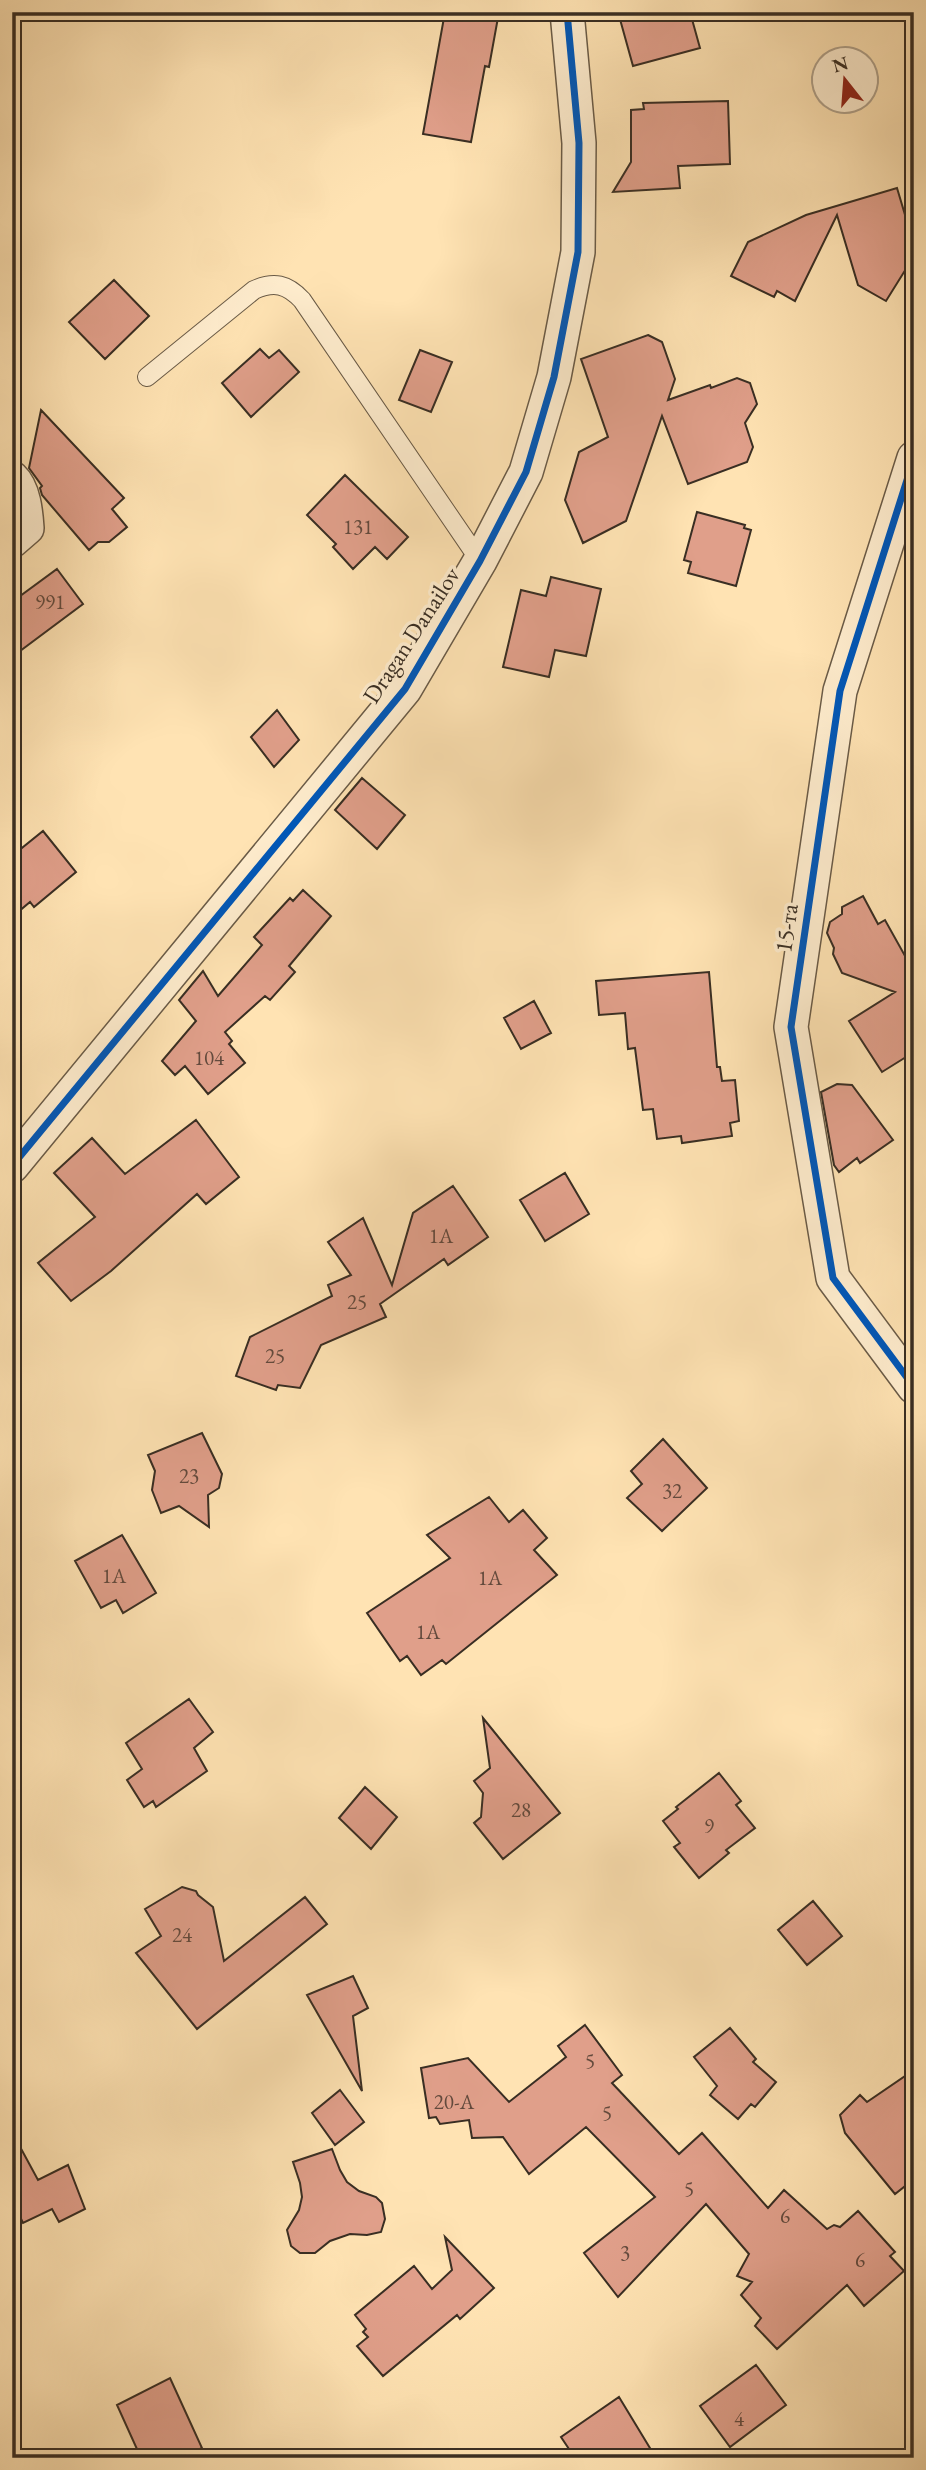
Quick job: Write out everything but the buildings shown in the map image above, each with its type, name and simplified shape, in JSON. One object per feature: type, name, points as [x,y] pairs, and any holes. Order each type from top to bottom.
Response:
[{"type":"street","name":"Dragan Danailov","points":[[12,1166],[405,689],[481,561],[526,472],[554,377],[578,252],[579,143],[567,12]]},
{"type":"street","name":"15-та","points":[[914,458],[840,691],[791,1027],[833,1278],[914,1387]]},
{"type":"street","points":[[12,478],[16,482],[26,512],[26,528],[12,541]]},
{"type":"lane","points":[[147,377],[254,290],[279,284],[292,289],[481,561]]},
{"type":"cycle path","points":[[12,1166],[405,689],[480,561],[526,472],[554,377],[578,252],[579,143],[567,12]]},
{"type":"cycle path","points":[[914,458],[840,691],[791,1027],[833,1278],[914,1387]]}]
